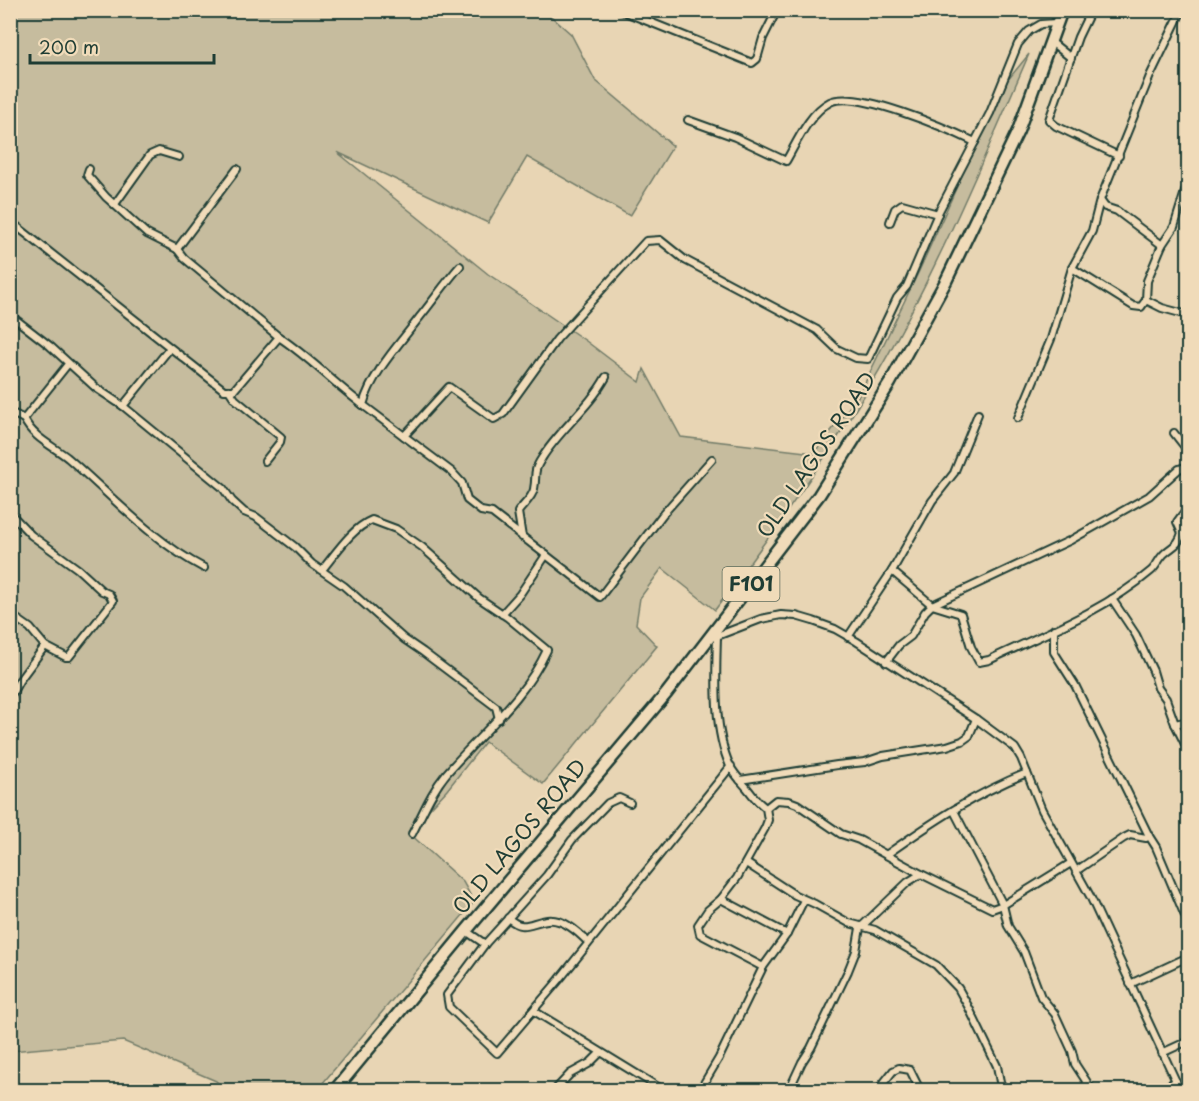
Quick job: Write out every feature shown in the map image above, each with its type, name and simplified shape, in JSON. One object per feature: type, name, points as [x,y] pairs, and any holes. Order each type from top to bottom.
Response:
[{"type":"main road","name":"OLD LAGOS ROAD","points":[[335,1090],[714,635],[819,495],[873,412],[951,272],[1018,130],[1062,10]]},
{"type":"street","points":[[620,10],[754,63],[777,10]]},
{"type":"street","points":[[1091,10],[1049,120],[1056,126],[1119,156]]},
{"type":"street","points":[[1018,418],[1051,339],[1072,268],[1092,231],[1100,200],[1150,76],[1182,10]]},
{"type":"street","points":[[404,436],[449,387],[494,419],[503,414],[557,339],[646,241],[660,240],[685,260],[817,330],[837,349],[856,358],[868,359],[897,298],[907,286],[938,214],[990,113],[1017,44],[1029,31],[1041,24],[1056,23]]},
{"type":"street","points":[[1050,40],[1071,58]]},
{"type":"street","points":[[688,120],[735,137],[786,161],[814,117],[827,104],[837,100],[874,104],[941,126],[975,142]]},
{"type":"street","points":[[115,204],[150,156],[159,151],[179,157]]},
{"type":"street","points":[[89,169],[87,175],[92,183],[147,234],[177,249],[184,258],[344,390],[452,472],[462,483],[467,500],[482,511],[492,513],[600,597],[663,514],[712,459]]},
{"type":"street","points":[[177,249],[237,169]]},
{"type":"street","points":[[1072,268],[1132,306],[1142,307],[1146,300],[1147,281],[1162,245],[1174,227],[1188,182]]},
{"type":"street","points":[[1100,200],[1105,207],[1117,211],[1162,245]]},
{"type":"street","points":[[890,222],[895,208],[902,204],[938,214]]},
{"type":"street","points":[[10,221],[224,390],[234,390],[279,337]]},
{"type":"street","points":[[363,405],[370,386],[383,366],[460,266]]},
{"type":"street","points":[[1146,300],[1162,308],[1188,315]]},
{"type":"street","points":[[10,315],[50,346],[96,388],[123,406],[223,488],[244,512],[256,517],[271,528],[312,564],[344,586],[404,639],[495,707],[499,719]]},
{"type":"street","points":[[123,406],[170,348]]},
{"type":"street","points":[[24,419],[68,364]]},
{"type":"street","points":[[522,537],[518,512],[534,490],[535,471],[568,424],[591,399],[606,377]]},
{"type":"street","points":[[229,390],[235,399],[281,437],[280,442],[265,461]]},
{"type":"street","points":[[10,412],[24,419],[40,439],[66,456],[159,538],[204,568]]},
{"type":"street","points":[[848,637],[892,571],[932,501],[954,473],[978,414]]},
{"type":"street","points":[[1174,433],[1188,451]]},
{"type":"street","points":[[886,662],[899,645],[911,636],[925,612],[932,605],[1071,540],[1149,496],[1179,469],[1188,466]]},
{"type":"street","points":[[892,571],[932,605],[961,614],[971,647],[979,662],[989,660],[1113,599],[1153,569],[1163,554],[1179,542],[1182,533],[1177,522],[1188,507]]},
{"type":"street","points":[[10,513],[31,535],[78,569],[102,591],[109,594],[112,601],[69,657],[45,646],[30,628],[10,614]]},
{"type":"street","points":[[322,570],[353,532],[362,524],[372,520],[396,529],[422,547],[478,598],[547,650],[536,672],[499,719],[446,774],[430,796],[412,834]]},
{"type":"street","points":[[502,614],[520,594],[546,555]]},
{"type":"street","points":[[1113,599],[1136,635],[1188,750]]},
{"type":"street","points":[[763,967],[698,931],[698,925],[708,910],[721,899],[746,862],[768,820],[766,808],[740,780],[731,766],[724,746],[718,711],[714,635],[761,619],[781,615],[796,616],[848,637],[976,719],[1015,748],[1042,810],[1090,896],[1180,1090]]},
{"type":"street","points":[[1054,629],[1054,652],[1075,685],[1156,847],[1188,923]]},
{"type":"street","points":[[10,697],[45,646]]},
{"type":"street","points":[[740,780],[865,762],[883,756],[948,746],[969,736],[976,719]]},
{"type":"street","points":[[1175,724],[1188,721]]},
{"type":"street","points":[[630,803],[619,798],[608,803],[572,840],[547,875],[485,944],[447,995],[449,1007],[497,1053],[534,1011],[731,766]]},
{"type":"street","points":[[886,855],[917,832],[954,811],[971,798],[995,785],[1027,773]]},
{"type":"street","points":[[766,808],[776,800],[789,801],[841,834],[859,840],[992,909],[1003,905],[1071,863]]},
{"type":"street","points":[[954,811],[1003,905],[1008,926],[1024,952],[1041,997],[1055,1014],[1072,1051],[1075,1064],[1092,1090]]},
{"type":"street","points":[[1076,871],[1130,835],[1146,838],[1149,836]]},
{"type":"street","points":[[746,862],[804,900],[860,928],[875,930],[936,965],[958,988],[997,1066],[1004,1090]]},
{"type":"street","points":[[789,1090],[848,971],[856,951],[860,928],[908,882],[921,874]]},
{"type":"street","points":[[721,899],[787,934]]},
{"type":"street","points":[[700,1090],[719,1058],[763,967],[787,934],[804,900]]},
{"type":"street","points":[[508,918],[521,926],[549,920],[557,921],[580,934],[588,942]]},
{"type":"street","points":[[466,931],[485,944]]},
{"type":"street","points":[[1130,984],[1188,957]]},
{"type":"street","points":[[534,1011],[663,1090]]},
{"type":"street","points":[[1162,1053],[1188,1041]]},
{"type":"street","points":[[555,1090],[570,1074],[590,1064],[600,1053]]},
{"type":"street","points":[[878,1090],[893,1071],[899,1068],[910,1070],[920,1090]]},
{"type":"street","points":[[1161,1090],[1176,1081]]},
{"type":"shaded area","points":[[11,11],[545,11],[571,34],[595,80],[673,146],[630,216],[527,157],[488,223],[337,152],[488,274],[586,341],[640,382],[644,369],[681,437],[814,453],[859,395],[919,271],[976,144],[994,97],[1029,54],[955,223],[893,346],[815,472],[715,610],[662,568],[640,598],[636,624],[657,646],[543,784],[485,742],[447,790],[408,832],[463,882],[474,902],[317,1090],[225,1090],[216,1081],[123,1041],[11,1051]]}]
